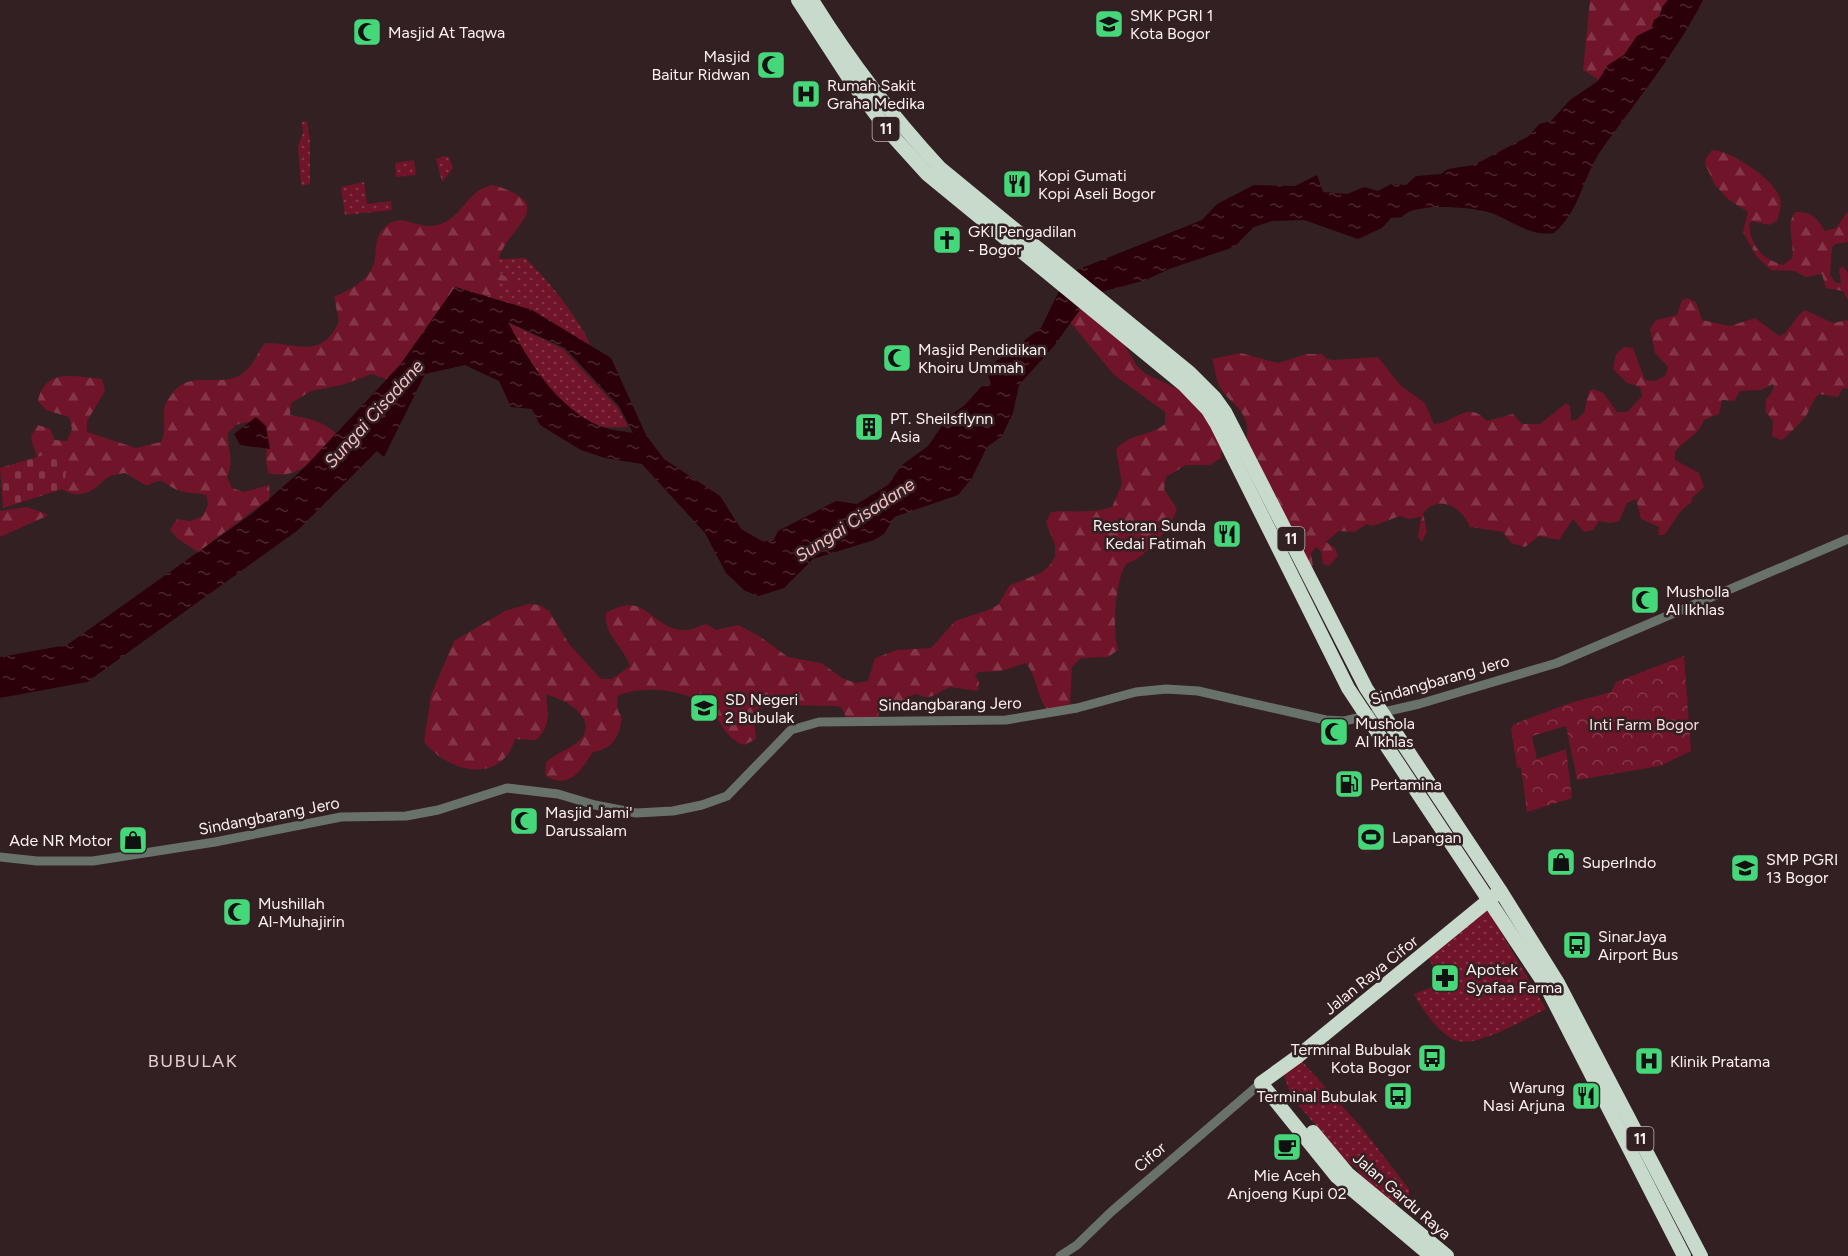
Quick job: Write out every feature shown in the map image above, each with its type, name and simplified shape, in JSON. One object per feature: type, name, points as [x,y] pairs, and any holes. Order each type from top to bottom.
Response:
[{"type":"highway","name":"11","points":[[803,1],[850,80],[903,150],[927,174],[1006,230],[1186,379],[1215,398],[1225,412],[1302,560],[1344,649],[1495,895],[1547,988],[1684,1256]]},
{"type":"highway","name":"11","points":[[1186,379],[1216,423],[1278,543],[1331,656],[1366,716],[1557,983],[1701,1256]]},
{"type":"highway","name":"Jalan Raya Cifor","points":[[1265,1080],[1297,1057],[1495,895]]},
{"type":"highway","name":"Jalan Gardu Raya","points":[[1265,1080],[1326,1164],[1352,1192],[1431,1256]]},
{"type":"highway","name":"Jalan Gardu Raya","points":[[1265,1080],[1348,1174],[1400,1220],[1447,1256]]},
{"type":"street","name":"Sindangbarang Jero","points":[[0,857],[37,861],[93,861],[215,842],[341,817],[413,815],[507,788],[558,794],[595,806],[636,813],[673,811],[702,805],[727,796],[791,729],[819,722],[1006,720],[1068,710],[1136,692],[1167,689],[1198,691],[1326,720],[1344,721],[1557,663],[1848,539]]},
{"type":"street","name":"Cifor","points":[[1060,1256],[1077,1245],[1119,1204],[1265,1080]]},
{"type":"green space","points":[[1590,0],[1668,0],[1651,29],[1637,36],[1624,55],[1608,65],[1599,80],[1583,70]]},
{"type":"green space","points":[[307,121],[310,142],[310,184],[301,186],[298,146],[303,133],[302,122]]},
{"type":"green space","points":[[1712,150],[1740,160],[1761,174],[1776,190],[1781,204],[1777,221],[1769,225],[1752,221],[1749,224],[1755,245],[1769,259],[1783,265],[1792,258],[1790,229],[1795,212],[1813,216],[1825,231],[1836,228],[1848,211],[1848,242],[1835,244],[1832,247],[1830,275],[1836,283],[1841,283],[1839,269],[1843,266],[1848,273],[1848,300],[1843,291],[1826,288],[1822,274],[1806,277],[1794,271],[1771,270],[1757,257],[1743,232],[1748,212],[1729,200],[1715,185],[1705,164]]},
{"type":"green space","points":[[449,157],[453,168],[442,182],[436,159]]},
{"type":"green space","points":[[414,160],[416,175],[396,177],[395,163]]},
{"type":"green space","points":[[364,182],[367,204],[391,201],[392,210],[345,215],[341,187]]},
{"type":"green space","points":[[493,185],[514,193],[525,201],[527,209],[524,219],[509,239],[497,264],[501,274],[514,282],[515,287],[496,279],[498,298],[455,287],[400,365],[386,379],[372,374],[342,385],[311,391],[291,403],[290,415],[314,421],[336,433],[307,465],[299,470],[280,475],[268,473],[267,434],[247,422],[236,425],[228,433],[231,460],[227,477],[232,488],[244,492],[269,485],[270,498],[198,552],[178,539],[170,530],[177,519],[190,521],[203,516],[208,504],[206,495],[180,491],[160,481],[147,486],[125,473],[106,478],[88,492],[77,494],[67,492],[58,486],[42,467],[31,436],[38,425],[50,429],[55,440],[67,441],[72,429],[69,417],[46,410],[38,401],[47,383],[62,376],[102,379],[105,391],[87,421],[87,432],[136,448],[161,442],[164,431],[165,405],[172,394],[187,382],[231,379],[240,375],[251,365],[265,343],[308,347],[325,341],[339,321],[334,297],[358,284],[368,275],[374,263],[376,244],[384,228],[398,221],[426,226],[443,223],[457,213],[478,191]]},
{"type":"green space","points":[[480,253],[502,259],[525,258],[562,300],[591,347],[531,310],[455,287]]},
{"type":"green space","points":[[1687,298],[1696,302],[1702,320],[1730,326],[1755,318],[1779,336],[1787,331],[1805,310],[1833,323],[1848,320],[1848,389],[1843,388],[1838,397],[1819,394],[1806,416],[1781,440],[1772,436],[1773,421],[1765,411],[1766,400],[1774,388],[1773,384],[1761,390],[1740,391],[1734,401],[1722,400],[1719,414],[1704,420],[1695,434],[1675,452],[1675,460],[1699,473],[1704,487],[1692,498],[1691,503],[1679,514],[1664,535],[1658,535],[1659,527],[1641,519],[1636,499],[1627,503],[1619,521],[1611,523],[1599,521],[1593,530],[1584,532],[1573,519],[1559,540],[1539,536],[1525,547],[1511,543],[1503,532],[1470,527],[1456,509],[1450,505],[1436,504],[1423,513],[1427,532],[1422,542],[1418,537],[1421,517],[1408,519],[1400,516],[1373,526],[1366,524],[1355,532],[1339,531],[1326,542],[1335,548],[1338,556],[1329,566],[1323,564],[1321,551],[1316,547],[1311,553],[1313,566],[1309,568],[1297,553],[1301,543],[1293,541],[1243,450],[1247,435],[1244,415],[1220,386],[1212,359],[1241,353],[1278,363],[1307,354],[1322,354],[1327,359],[1334,360],[1378,357],[1400,385],[1425,403],[1434,424],[1473,412],[1487,421],[1513,414],[1522,424],[1540,424],[1566,403],[1570,406],[1571,421],[1584,413],[1589,391],[1593,389],[1603,393],[1617,412],[1627,412],[1642,396],[1640,387],[1627,383],[1613,369],[1616,354],[1624,347],[1633,348],[1645,380],[1655,381],[1665,376],[1668,367],[1655,353],[1650,329],[1656,320],[1677,315],[1682,300]]},
{"type":"green space","points":[[1082,307],[1124,344],[1137,366],[1146,374],[1178,389],[1198,403],[1222,446],[1221,458],[1210,465],[1186,465],[1166,477],[1164,489],[1177,509],[1174,517],[1149,549],[1126,564],[1119,582],[1116,606],[1115,631],[1118,650],[1108,657],[1081,658],[1072,667],[1070,706],[1049,712],[1026,663],[1001,671],[978,672],[975,676],[979,682],[978,691],[950,687],[930,697],[917,694],[909,696],[903,706],[896,710],[885,705],[879,709],[878,721],[847,719],[841,707],[834,706],[766,705],[753,712],[756,739],[744,745],[729,735],[705,705],[694,699],[668,691],[640,690],[618,696],[617,708],[622,719],[614,741],[606,748],[593,752],[573,777],[561,781],[545,775],[546,763],[578,742],[586,726],[578,711],[554,697],[546,695],[547,719],[541,735],[536,740],[515,739],[508,754],[498,763],[487,768],[460,767],[435,753],[424,742],[431,695],[454,641],[505,611],[528,604],[540,605],[549,611],[569,644],[601,679],[612,679],[630,666],[611,635],[606,613],[631,605],[648,612],[672,628],[686,630],[706,624],[716,630],[738,625],[759,636],[788,657],[821,663],[844,679],[856,683],[868,681],[875,658],[897,650],[931,648],[955,621],[998,605],[1010,585],[1041,573],[1050,565],[1055,556],[1055,545],[1046,522],[1051,512],[1090,511],[1112,507],[1122,484],[1116,450],[1126,441],[1165,424],[1165,412],[1114,375],[1070,322]]},
{"type":"green space","points":[[507,322],[563,349],[618,408],[628,427],[599,426],[570,409],[557,397],[534,367]]},
{"type":"green space","points":[[50,453],[68,463],[63,489],[3,508],[0,468]]},
{"type":"green space","points":[[27,507],[49,515],[0,537],[0,511]]},
{"type":"green space","name":"Inti Farm Bogor","points":[[1684,656],[1691,751],[1660,766],[1577,780],[1566,726],[1532,736],[1537,759],[1566,749],[1572,798],[1527,812],[1521,767],[1517,768],[1511,728],[1514,724],[1570,703],[1611,692],[1616,682]]},
{"type":"green space","name":"Lapangan","points":[[1378,822],[1385,848],[1365,853],[1358,827]]},
{"type":"green space","points":[[1488,910],[1546,1009],[1490,1036],[1478,1040],[1458,1041],[1439,1029],[1414,994],[1440,984],[1428,955]]},
{"type":"green space","points":[[1300,1059],[1361,1127],[1409,1189],[1409,1199],[1403,1204],[1389,1203],[1361,1180],[1357,1169],[1347,1163],[1291,1096],[1283,1072]]},
{"type":"water","name":"Sungai Cisadane","points":[[1668,0],[1703,0],[1669,57],[1602,149],[1576,204],[1554,233],[1545,234],[1528,230],[1488,212],[1456,207],[1418,209],[1408,212],[1402,217],[1391,218],[1382,228],[1358,239],[1304,220],[1272,221],[1254,227],[1234,247],[1169,269],[1146,280],[1101,292],[1082,307],[1054,346],[1019,385],[1013,413],[1002,436],[987,447],[972,478],[958,495],[894,517],[884,534],[874,540],[813,559],[784,588],[759,596],[745,591],[726,573],[705,533],[642,464],[605,458],[581,450],[540,425],[532,409],[511,407],[499,381],[465,365],[425,374],[384,457],[377,451],[298,530],[87,682],[0,698],[0,657],[67,645],[253,513],[303,469],[400,365],[455,287],[532,310],[611,358],[646,435],[664,459],[720,496],[741,529],[762,541],[773,541],[778,531],[836,501],[857,504],[888,485],[902,465],[928,446],[948,417],[965,405],[981,387],[991,384],[987,371],[991,365],[1041,328],[1058,293],[1077,270],[1202,220],[1217,204],[1254,185],[1295,186],[1317,175],[1323,192],[1347,194],[1364,187],[1378,191],[1391,184],[1406,185],[1416,176],[1441,174],[1448,169],[1474,165],[1529,136],[1539,124],[1551,121],[1570,100],[1598,81],[1608,65],[1624,55],[1637,36],[1651,29],[1654,20],[1660,16],[1662,7]],"holes":[[[508,322],[565,348],[619,406],[633,433],[597,425],[568,406],[534,367]]]},
{"type":"water","points":[[256,417],[266,426],[270,449],[240,445],[234,434]]},
{"type":"place","name":"SMK PGRI 1 Kota Bogor","points":[[1109,24]]},
{"type":"place","name":"Masjid At Taqwa","points":[[367,32]]},
{"type":"place","name":"Masjid Baitur Ridwan","points":[[771,65]]},
{"type":"place","name":"Rumah Sakit Graha Medika","points":[[806,94]]},
{"type":"place","name":"Kopi Gumati Kopi Aseli Bogor","points":[[1017,184]]},
{"type":"place","name":"GKI Pengadilan - Bogor","points":[[947,240]]},
{"type":"place","name":"Masjid Pendidikan Khoiru Ummah","points":[[897,358]]},
{"type":"place","name":"PT. Sheilsflynn Asia","points":[[869,427]]},
{"type":"place","name":"Restoran Sunda Kedai Fatimah","points":[[1227,534]]},
{"type":"place","name":"Musholla Al Ikhlas","points":[[1645,600]]},
{"type":"place","name":"SD Negeri 2 Bubulak","points":[[704,708]]},
{"type":"place","name":"Mushola Al Ikhlas","points":[[1334,732]]},
{"type":"place","name":"Pertamina","points":[[1349,784]]},
{"type":"place","name":"Masjid Jami' Darussalam","points":[[524,821]]},
{"type":"place","name":"Lapangan","points":[[1371,837]]},
{"type":"place","name":"Ade NR Motor","points":[[133,840]]},
{"type":"place","name":"SuperIndo","points":[[1561,862]]},
{"type":"place","name":"SMP PGRI 13 Bogor","points":[[1745,868]]},
{"type":"place","name":"Mushillah Al-Muhajirin","points":[[237,912]]},
{"type":"place","name":"SinarJaya Airport Bus","points":[[1577,945]]},
{"type":"place","name":"Apotek Syafaa Farma","points":[[1445,978]]},
{"type":"place","name":"Terminal Bubulak Kota Bogor","points":[[1432,1058]]},
{"type":"place","name":"Klinik Pratama","points":[[1649,1061]]},
{"type":"place","name":"Terminal Bubulak","points":[[1398,1096]]},
{"type":"place","name":"Warung Nasi Arjuna","points":[[1586,1096]]},
{"type":"place","name":"Mie Aceh Anjoeng Kupi 02","points":[[1287,1147]]},
{"type":"district","name":"BUBULAK","points":[[193,1061]]}]
